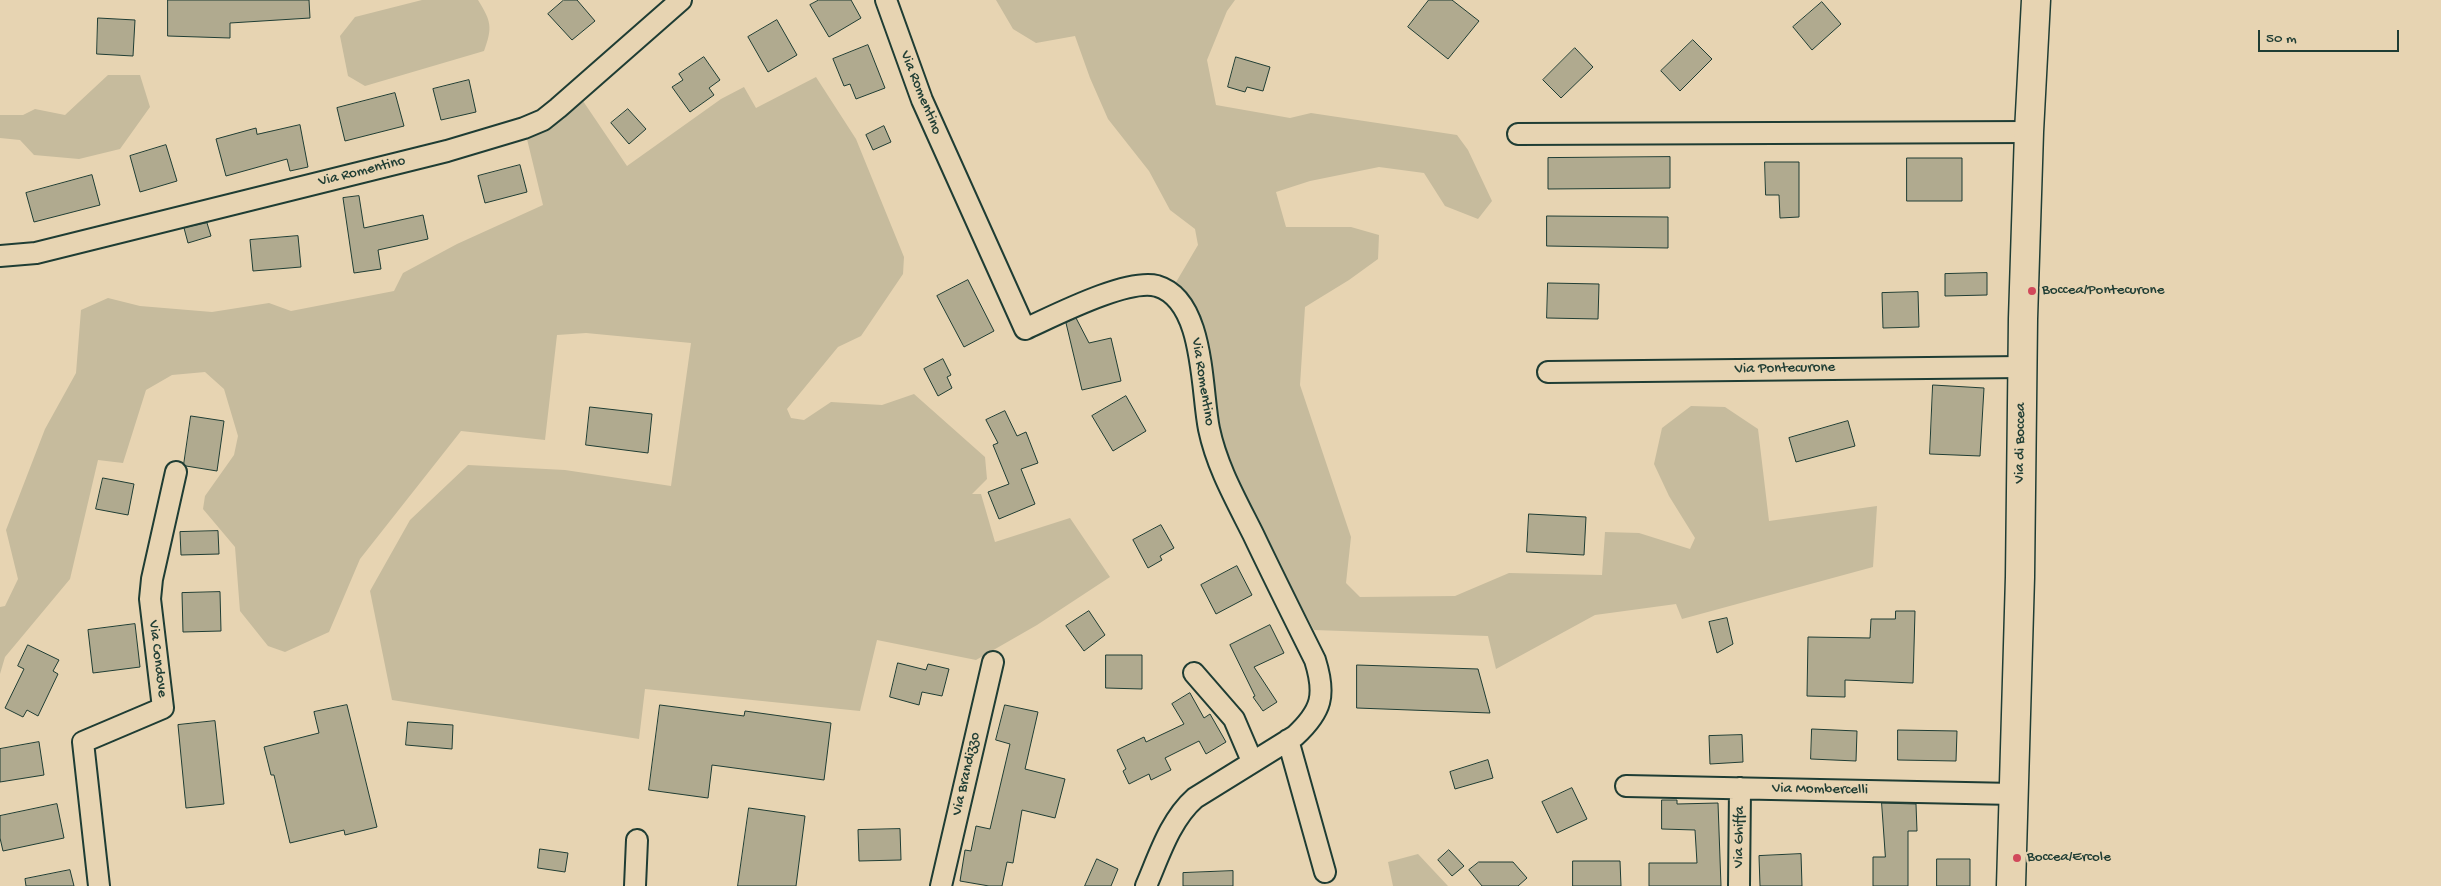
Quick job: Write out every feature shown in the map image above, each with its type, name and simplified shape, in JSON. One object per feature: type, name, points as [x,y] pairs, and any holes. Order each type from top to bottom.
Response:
[{"type":"street","name":"Via Romentino","points":[[0,256],[36,253],[437,153],[524,128],[543,120],[558,108],[681,0]]},
{"type":"street","name":"Via Romentino","points":[[886,0],[915,84],[1025,329],[1106,294],[1148,285],[1167,291],[1184,311],[1196,341],[1205,408],[1217,458],[1315,660],[1320,674],[1322,689],[1316,714],[1307,725],[1288,740],[1252,761],[1184,807],[1176,820],[1146,886]]},
{"type":"street","name":"Via di Boccea","points":[[2011,886],[2020,577],[2022,367],[2029,132],[2036,0]]},
{"type":"street","points":[[1518,134],[2029,132]]},
{"type":"street","name":"Via Pontecurone","points":[[1548,372],[2022,367]]},
{"type":"street","name":"Via Condove","points":[[99,886],[83,742],[163,708],[150,600],[152,579],[176,472]]},
{"type":"street","name":"Via Brandizzo","points":[[941,886],[993,662]]},
{"type":"street","points":[[1194,673],[1234,719],[1252,761]]},
{"type":"street","points":[[1288,740],[1324,872]]},
{"type":"street","name":"Via Mombercelli","points":[[1626,786],[2014,794]]},
{"type":"street","name":"Via Ghiffa","points":[[1739,886],[1740,788]]},
{"type":"street","points":[[636,886],[637,840]]},
{"type":"shaded area","points":[[422,0],[478,0],[486,13],[489,24],[489,36],[484,51],[365,86],[348,76],[340,36],[355,17]]},
{"type":"shaded area","points":[[996,0],[1235,0],[1227,11],[1207,60],[1216,105],[1290,118],[1311,113],[1457,135],[1468,150],[1492,201],[1478,219],[1445,206],[1424,173],[1379,167],[1310,181],[1276,192],[1286,227],[1351,227],[1379,235],[1378,259],[1349,280],[1305,307],[1300,385],[1351,537],[1346,583],[1360,597],[1455,596],[1509,573],[1602,575],[1605,532],[1639,533],[1690,549],[1695,538],[1669,496],[1654,464],[1662,428],[1691,406],[1725,407],[1758,429],[1769,521],[1877,506],[1873,567],[1682,619],[1676,604],[1595,615],[1496,669],[1488,636],[1314,630],[1234,481],[1172,289],[1198,245],[1195,229],[1170,210],[1149,171],[1108,119],[1090,78],[1075,36],[1036,43],[1013,29]]},
{"type":"shaded area","points":[[108,75],[140,75],[150,107],[120,149],[79,159],[34,155],[20,140],[0,138],[0,115],[23,115],[35,109],[65,115]]},
{"type":"shaded area","points":[[816,77],[856,139],[904,257],[903,274],[861,336],[838,347],[787,409],[791,418],[804,420],[831,402],[882,405],[914,394],[985,457],[987,479],[972,494],[981,494],[995,542],[1070,518],[1110,577],[1037,625],[976,660],[877,640],[860,711],[645,689],[639,739],[392,700],[370,591],[410,520],[468,465],[565,470],[671,486],[691,343],[586,333],[557,335],[545,440],[461,431],[360,559],[329,632],[285,652],[268,646],[240,611],[235,547],[203,509],[205,496],[234,455],[238,436],[224,389],[205,372],[172,375],[146,390],[123,463],[98,460],[70,579],[5,657],[0,674],[0,607],[5,606],[18,579],[6,530],[45,429],[76,373],[81,310],[108,298],[140,306],[212,312],[269,303],[291,311],[394,291],[403,273],[457,244],[543,205],[527,139],[583,101],[627,166],[721,99],[744,87],[756,108]]},
{"type":"shaded area","points":[[1418,854],[1448,886],[1393,886],[1388,862]]},
{"type":"building","points":[[168,0],[309,0],[310,18],[230,23],[230,38],[168,36]]},
{"type":"building","points":[[564,0],[577,0],[595,21],[572,40],[548,14]]},
{"type":"building","points":[[819,0],[851,0],[861,18],[829,37],[810,5]]},
{"type":"building","points":[[1429,0],[1452,0],[1479,21],[1448,59],[1408,27]]},
{"type":"building","points":[[1822,2],[1841,24],[1812,50],[1793,27]]},
{"type":"building","points":[[98,18],[135,20],[133,56],[97,54]]},
{"type":"building","points":[[777,20],[797,55],[768,72],[748,37]]},
{"type":"building","points":[[1693,40],[1712,59],[1680,91],[1661,71]]},
{"type":"building","points":[[868,45],[885,88],[856,99],[850,84],[844,86],[833,59]]},
{"type":"building","points":[[1575,48],[1593,67],[1561,98],[1543,80]]},
{"type":"building","points":[[704,57],[720,80],[709,88],[714,95],[690,112],[672,87],[683,80],[679,74]]},
{"type":"building","points":[[1236,57],[1270,67],[1263,91],[1247,87],[1245,92],[1228,87]]},
{"type":"building","points":[[469,80],[476,112],[441,120],[433,89]]},
{"type":"building","points":[[395,93],[404,126],[345,141],[337,108]]},
{"type":"building","points":[[628,109],[646,129],[629,144],[611,123]]},
{"type":"building","points":[[300,125],[308,167],[290,171],[287,159],[226,176],[216,139],[256,128],[257,134]]},
{"type":"building","points":[[884,126],[891,142],[873,150],[866,135]]},
{"type":"building","points":[[166,145],[177,181],[140,192],[130,156]]},
{"type":"building","points":[[1670,157],[1670,188],[1548,189],[1548,158]]},
{"type":"building","points":[[1907,158],[1962,158],[1962,201],[1907,201]]},
{"type":"building","points":[[1765,162],[1799,162],[1799,217],[1780,218],[1779,195],[1766,195]]},
{"type":"building","points":[[520,165],[527,192],[485,203],[478,176]]},
{"type":"building","points":[[92,175],[100,205],[34,222],[26,193]]},
{"type":"building","points":[[359,196],[364,228],[423,215],[428,239],[378,250],[381,269],[354,273],[343,198]]},
{"type":"building","points":[[1547,216],[1668,217],[1668,248],[1547,246]]},
{"type":"building","points":[[207,223],[211,236],[188,243],[184,228]]},
{"type":"building","points":[[298,236],[301,267],[253,271],[250,240]]},
{"type":"building","points":[[1987,273],[1987,295],[1945,296],[1945,274]]},
{"type":"building","points":[[968,280],[994,331],[964,347],[937,296]]},
{"type":"building","points":[[1548,283],[1599,284],[1598,319],[1547,318]]},
{"type":"building","points":[[1918,292],[1919,327],[1883,328],[1882,293]]},
{"type":"building","points":[[1076,318],[1089,343],[1111,338],[1121,381],[1082,390],[1066,323]]},
{"type":"building","points":[[943,359],[951,375],[947,377],[952,388],[938,396],[924,369]]},
{"type":"building","points":[[1933,385],[1984,388],[1980,456],[1930,454]]},
{"type":"building","points":[[1126,396],[1146,431],[1113,451],[1092,416]]},
{"type":"building","points":[[590,407],[652,414],[648,453],[586,445]]},
{"type":"building","points":[[1005,411],[1017,436],[1026,432],[1038,463],[1021,469],[1035,504],[999,519],[988,492],[1009,484],[993,445],[998,443],[986,420]]},
{"type":"building","points":[[191,416],[224,421],[217,471],[186,466],[184,464]]},
{"type":"building","points":[[1848,421],[1855,446],[1796,462],[1789,438]]},
{"type":"building","points":[[103,478],[134,484],[128,515],[96,509]]},
{"type":"building","points":[[1529,514],[1586,517],[1584,555],[1527,552]]},
{"type":"building","points":[[1161,525],[1174,548],[1160,556],[1162,560],[1148,568],[1133,540]]},
{"type":"building","points":[[218,531],[219,554],[181,555],[180,532]]},
{"type":"building","points":[[1237,566],[1252,595],[1216,614],[1201,585]]},
{"type":"building","points":[[220,592],[221,631],[183,632],[182,593]]},
{"type":"building","points":[[1089,611],[1105,635],[1084,651],[1066,626]]},
{"type":"building","points":[[1896,611],[1915,611],[1913,683],[1845,680],[1845,697],[1807,696],[1808,637],[1870,638],[1871,619],[1895,619]]},
{"type":"building","points":[[1727,618],[1733,644],[1717,653],[1709,622]]},
{"type":"building","points":[[135,624],[140,667],[93,673],[88,630]]},
{"type":"building","points":[[1270,625],[1284,653],[1254,667],[1277,702],[1263,711],[1253,697],[1255,696],[1230,645]]},
{"type":"building","points":[[28,645],[59,660],[53,671],[58,674],[38,716],[27,710],[23,717],[5,708],[24,669],[18,666]]},
{"type":"building","points":[[1106,655],[1142,655],[1142,689],[1106,688]]},
{"type":"building","points":[[898,663],[926,670],[928,664],[949,669],[942,696],[922,692],[919,705],[890,697]]},
{"type":"building","points":[[1357,665],[1478,669],[1490,713],[1357,708]]},
{"type":"building","points":[[1190,693],[1204,718],[1210,714],[1226,742],[1206,754],[1199,741],[1165,758],[1171,770],[1151,780],[1149,774],[1129,784],[1123,771],[1126,769],[1117,750],[1144,737],[1146,742],[1184,724],[1172,704]]},
{"type":"building","points":[[347,705],[377,827],[345,835],[344,830],[290,843],[274,775],[271,775],[264,747],[319,733],[314,712]]},
{"type":"building","points":[[660,705],[744,716],[745,711],[831,723],[824,780],[712,765],[708,798],[649,790]]},
{"type":"building","points":[[1005,705],[1038,712],[1025,769],[1065,779],[1055,818],[1022,810],[1013,863],[1007,862],[1002,886],[989,886],[960,881],[965,850],[971,851],[976,826],[990,829],[1010,744],[996,740]]},
{"type":"building","points":[[215,721],[224,804],[186,808],[178,725]]},
{"type":"building","points":[[408,722],[453,725],[452,749],[406,745]]},
{"type":"building","points":[[1812,729],[1857,731],[1856,761],[1811,759]]},
{"type":"building","points":[[1898,730],[1957,731],[1956,761],[1898,760]]},
{"type":"building","points":[[1742,735],[1743,762],[1710,764],[1709,736]]},
{"type":"building","points":[[39,742],[44,775],[0,782],[0,749]]},
{"type":"building","points":[[1488,760],[1493,778],[1455,789],[1450,772]]},
{"type":"building","points":[[1572,788],[1587,819],[1557,833],[1542,802]]},
{"type":"building","points":[[1662,800],[1677,800],[1677,804],[1718,803],[1721,886],[1649,886],[1649,863],[1697,863],[1695,830],[1662,829]]},
{"type":"building","points":[[1882,803],[1916,804],[1917,831],[1908,831],[1908,886],[1873,886],[1873,857],[1885,857]]},
{"type":"building","points":[[57,804],[64,838],[3,851],[0,838],[0,816]]},
{"type":"building","points":[[749,808],[805,816],[796,886],[738,886]]},
{"type":"building","points":[[900,829],[901,860],[859,861],[858,830]]},
{"type":"building","points":[[540,849],[568,853],[565,872],[538,868]]},
{"type":"building","points":[[1449,850],[1464,866],[1452,876],[1438,860]]},
{"type":"building","points":[[1801,854],[1802,886],[1760,886],[1759,856]]},
{"type":"building","points":[[1097,859],[1118,869],[1111,886],[1085,886]]},
{"type":"building","points":[[1937,859],[1970,859],[1970,886],[1937,886]]},
{"type":"building","points":[[1573,861],[1620,861],[1621,886],[1573,886]]},
{"type":"building","points":[[1479,862],[1513,862],[1527,878],[1518,886],[1482,886],[1469,870]]},
{"type":"building","points":[[70,870],[74,886],[26,886],[25,879]]},
{"type":"building","points":[[1233,871],[1233,886],[1183,886],[1183,873]]},
{"type":"place","name":"Boccea/Pontecurone","points":[[2032,291]]},
{"type":"place","name":"Boccea/Ercole","points":[[2017,858]]}]
